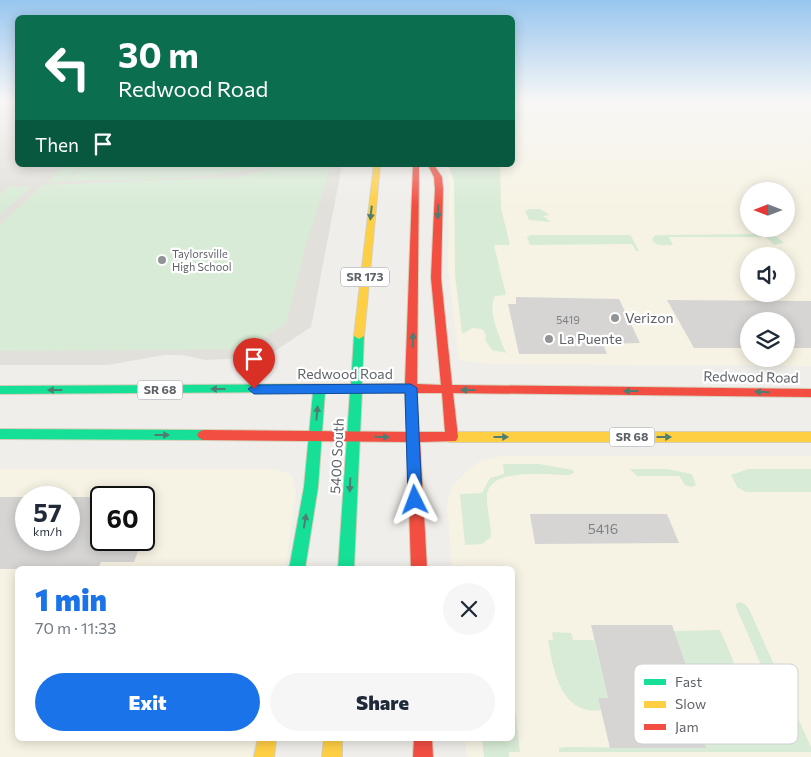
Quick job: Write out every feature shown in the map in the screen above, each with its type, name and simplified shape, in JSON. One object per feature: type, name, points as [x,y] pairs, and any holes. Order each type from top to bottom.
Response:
[{"type":"main road","name":"5400 South","points":[[346,566],[357,356],[376,167]]},
{"type":"main road","points":[[416,167],[411,388],[419,566]]},
{"type":"main road","points":[[433,167],[438,177],[439,189],[436,278],[452,437]]},
{"type":"main road","name":"Redwood Road","points":[[0,390],[319,390],[411,388],[447,390],[811,393]]},
{"type":"main road","points":[[298,566],[311,487],[319,390]]},
{"type":"main road","name":"SR 68","points":[[0,434],[353,437],[811,437]]},
{"type":"main road","points":[[264,757],[267,741]]},
{"type":"main road","points":[[332,757],[333,741]]},
{"type":"main road","points":[[423,741],[423,757]]},
{"type":"shaded area","name":"Taylorsville High School","points":[[0,135],[15,135],[15,167],[342,167],[311,327],[266,357],[205,360],[182,355],[164,355],[108,365],[0,365]]},
{"type":"shaded area","points":[[515,135],[811,135],[811,366],[795,366],[795,312],[740,312],[740,366],[490,364],[459,360],[448,266],[448,176],[444,167],[515,167]]},
{"type":"shaded area","points":[[502,456],[811,456],[811,757],[467,757],[465,741],[515,741],[515,566],[452,566],[447,503],[452,486],[479,462]]},
{"type":"shaded area","points":[[0,469],[274,469],[292,475],[296,494],[285,566],[15,566],[15,741],[255,741],[251,757],[0,757]]},
{"type":"green space","points":[[63,167],[80,167],[65,181],[47,182]]},
{"type":"green space","points":[[83,167],[261,167],[195,177],[67,181]]},
{"type":"green space","name":"Taylorsville High School","points":[[278,167],[330,167],[306,244],[286,323],[247,349],[0,351],[0,225],[43,185],[238,177]]},
{"type":"green space","points":[[449,167],[500,167],[501,208],[510,245],[494,245],[506,295],[495,296],[492,309],[495,324],[506,353],[492,350],[485,340],[486,335],[482,329],[472,328],[462,333],[455,275],[454,180]]},
{"type":"green space","points":[[9,187],[31,187],[0,215],[0,195]]},
{"type":"green space","points":[[540,209],[550,215],[543,216],[551,222],[529,220],[525,211]]},
{"type":"green space","points":[[740,234],[740,237],[669,237],[673,245],[659,245],[652,240],[654,236]]},
{"type":"green space","points":[[530,235],[628,235],[631,236],[639,251],[636,251],[632,244],[530,245],[527,237]]},
{"type":"green space","points":[[767,238],[778,238],[784,243],[774,245]]},
{"type":"green space","points":[[503,464],[539,464],[573,470],[574,473],[569,475],[522,474],[509,476],[491,485],[487,494],[487,504],[491,537],[482,544],[465,545],[460,494],[482,493],[490,478],[504,474]]},
{"type":"green space","points":[[630,469],[668,469],[692,474],[696,485],[692,487],[685,485],[679,476],[637,476]]},
{"type":"green space","points":[[748,469],[811,469],[811,492],[746,492],[737,487],[731,475]]},
{"type":"green space","points":[[739,602],[745,604],[749,609],[774,664],[761,664],[736,604]]},
{"type":"green space","points":[[720,630],[734,664],[686,664],[674,631]]},
{"type":"green space","points":[[552,632],[571,633],[573,640],[594,640],[608,698],[598,698],[601,710],[587,710],[577,706],[561,688],[556,676],[548,640],[553,640]]},
{"type":"green space","points":[[515,708],[520,752],[509,752],[509,757],[484,757],[482,741],[515,741]]},
{"type":"green space","points":[[798,718],[811,747],[811,752],[559,752],[559,748],[567,747],[705,748],[704,744],[798,744]]},
{"type":"building","points":[[516,297],[619,299],[640,343],[603,344],[607,354],[519,354],[508,304],[516,304]]},
{"type":"building","points":[[667,300],[811,301],[811,348],[795,348],[795,312],[740,312],[740,348],[694,348]]},
{"type":"building","points":[[0,497],[15,497],[15,551],[80,551],[80,497],[90,497],[90,551],[138,551],[134,562],[101,562],[99,566],[15,566],[15,569],[0,569]]},
{"type":"building","points":[[530,514],[667,514],[679,543],[535,544]]},
{"type":"building","points":[[591,625],[672,625],[686,664],[634,664],[634,744],[705,744],[706,748],[610,748],[598,698],[608,698]]},
{"type":"traffic: fast","points":[[346,566],[359,336]]},
{"type":"traffic: fast","points":[[0,390],[358,388]]},
{"type":"traffic: fast","points":[[298,566],[311,487],[319,390]]},
{"type":"traffic: fast","points":[[0,434],[203,435]]},
{"type":"traffic: slow","points":[[359,336],[377,167]]},
{"type":"traffic: slow","points":[[451,437],[811,437]]},
{"type":"traffic: slow","points":[[264,757],[267,741]]},
{"type":"traffic: slow","points":[[332,757],[333,741]]},
{"type":"traffic: jam","points":[[416,167],[411,388],[419,566]]},
{"type":"traffic: jam","points":[[432,167],[438,177],[439,189],[436,278],[452,437]]},
{"type":"traffic: jam","points":[[358,388],[811,393]]},
{"type":"traffic: jam","points":[[203,435],[451,437]]},
{"type":"traffic: jam","points":[[423,741],[423,757]]},
{"type":"place","name":"Taylorsville High School","points":[[162,260]]},
{"type":"place","name":"Verizon","points":[[615,318]]},
{"type":"place","name":"La Puente","points":[[549,339]]},
{"type":"route","points":[[254,389],[411,388],[415,500]]}]
